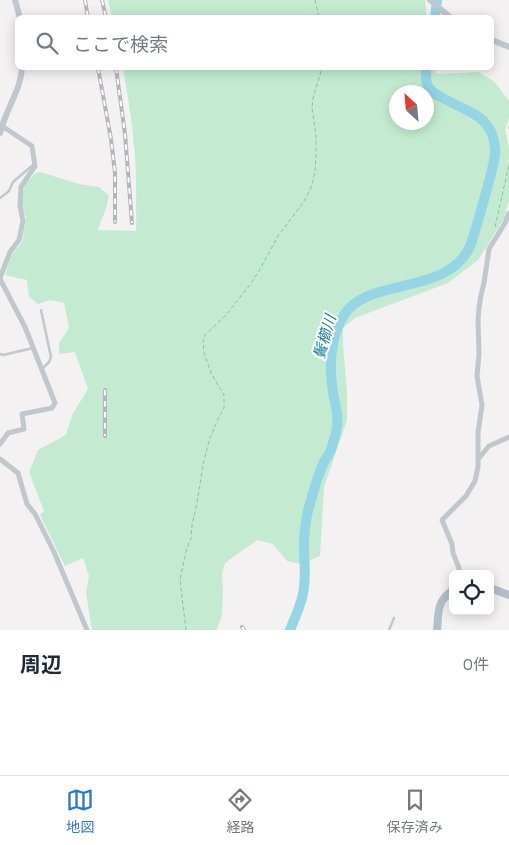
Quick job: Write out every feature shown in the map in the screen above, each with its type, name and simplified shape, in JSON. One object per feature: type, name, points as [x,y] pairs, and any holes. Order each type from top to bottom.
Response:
[{"type":"main road","points":[[494,589],[509,595]]},
{"type":"main road","points":[[437,630],[439,606],[449,594]]},
{"type":"street","points":[[15,0],[19,15]]},
{"type":"street","points":[[430,0],[448,15]]},
{"type":"street","points":[[494,41],[509,47]]},
{"type":"street","points":[[0,444],[8,433],[24,429],[22,414],[52,408],[55,403],[25,327],[0,278],[10,252],[19,240],[24,221],[20,206],[21,187],[35,166],[32,146],[1,130],[19,88],[22,70]]},
{"type":"street","points":[[459,570],[452,544],[442,520],[466,496],[475,481],[478,458],[478,432],[482,406],[477,376],[479,308],[489,249],[509,213]]},
{"type":"street","points":[[478,458],[489,446],[509,437]]},
{"type":"street","points":[[0,459],[18,473],[27,504],[35,514],[54,552],[87,630]]},
{"type":"lane","points":[[0,198],[9,191],[13,182],[34,163]]},
{"type":"lane","points":[[41,310],[50,357],[49,362],[41,370]]},
{"type":"lane","points":[[0,354],[33,348]]},
{"type":"lane","points":[[388,630],[394,618]]},
{"type":"path","points":[[315,0],[318,15]]},
{"type":"path","points":[[186,630],[180,580],[191,538],[202,465],[209,441],[224,408],[224,395],[204,353],[203,342],[205,335],[226,315],[249,286],[278,236],[303,203],[311,188],[315,172],[316,154],[316,136],[312,108],[321,70]]},
{"type":"path","points":[[494,233],[509,165]]},
{"type":"green space","points":[[108,0],[425,0],[427,15],[112,15]]},
{"type":"green space","points":[[123,70],[435,70],[436,74],[478,72],[494,81],[509,101],[509,118],[505,130],[509,148],[509,201],[504,219],[478,260],[448,283],[355,318],[343,328],[347,420],[324,487],[320,556],[301,564],[287,561],[273,544],[257,540],[225,563],[222,573],[222,616],[217,630],[92,630],[86,593],[89,576],[83,558],[65,566],[40,515],[44,511],[29,472],[38,450],[66,435],[72,415],[88,389],[75,352],[59,354],[59,343],[69,328],[64,303],[50,300],[38,304],[29,297],[27,280],[5,275],[11,256],[22,242],[26,217],[21,205],[25,184],[36,173],[40,172],[79,184],[99,187],[109,196],[98,230],[136,231],[135,156]]},
{"type":"waterway","name":"鬢櫛川","points":[[435,15],[437,0]]},
{"type":"waterway","name":"鬢櫛川","points":[[290,630],[303,593],[305,577],[304,541],[307,514],[318,477],[330,452],[337,429],[338,418],[333,393],[331,363],[333,343],[339,324],[355,303],[371,295],[446,272],[460,261],[471,244],[493,167],[495,148],[489,128],[477,115],[432,92],[426,82],[426,70]]},
{"type":"railway","points":[[85,0],[88,15]]},
{"type":"railway","points":[[102,0],[105,15]]},
{"type":"railway","points":[[98,70],[115,173],[115,222]]},
{"type":"railway","points":[[116,70],[125,134],[132,223]]},
{"type":"railway","points":[[105,390],[105,436]]}]
